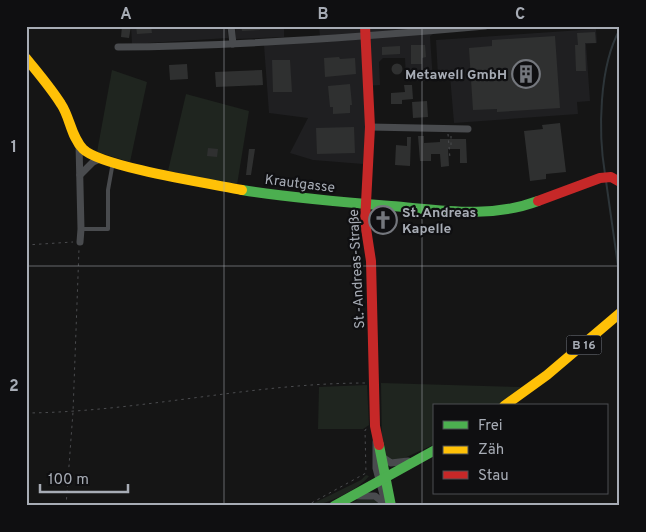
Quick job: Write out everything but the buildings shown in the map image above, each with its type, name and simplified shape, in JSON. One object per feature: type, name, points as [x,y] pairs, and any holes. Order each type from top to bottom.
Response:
[{"type":"street","points":[[231,26],[233,44]]},
{"type":"street","points":[[118,47],[233,44],[366,32],[485,26]]},
{"type":"street","name":"St.-Andreas-Straße","points":[[366,32],[370,127],[365,204],[367,238],[372,261],[375,426],[387,505]]},
{"type":"street","points":[[26,58],[62,105],[78,144],[80,242]]},
{"type":"street","points":[[370,127],[468,129]]},
{"type":"street","name":"Krautgasse","points":[[78,144],[92,156],[100,159],[188,180],[256,192],[365,204],[496,213],[533,204],[600,178],[615,180]]},
{"type":"street","points":[[80,175],[92,162],[100,159]]},
{"type":"street","name":"B 16","points":[[507,404],[547,376],[620,313]]},
{"type":"street","points":[[376,439],[375,459],[383,480]]},
{"type":"street","points":[[334,506],[433,451]]},
{"type":"street","points":[[381,456],[387,462],[396,464],[423,457]]},
{"type":"street","points":[[348,499],[360,496],[375,496],[387,505]]},
{"type":"lane","points":[[81,229],[108,229],[108,190],[113,162]]},
{"type":"path","points":[[449,128],[451,145]]},
{"type":"path","points":[[449,128],[450,158]]},
{"type":"path","points":[[26,244],[80,242],[73,412],[66,506]]},
{"type":"path","points":[[26,413],[73,412],[324,383],[374,383]]},
{"type":"path","points":[[306,506],[363,476],[366,468],[365,430],[375,426]]},
{"type":"shaded area","points":[[131,26],[227,26],[228,38],[132,44]]},
{"type":"shaded area","points":[[235,26],[284,26],[284,37],[236,39]]},
{"type":"shaded area","points":[[319,26],[362,26],[363,35],[320,37]]},
{"type":"shaded area","points":[[369,26],[446,26],[430,36],[433,81],[406,81],[405,58],[383,58],[379,62],[380,85],[365,86],[366,126],[363,164],[313,160],[290,153],[308,118],[269,113],[264,45],[370,39]]},
{"type":"shaded area","points":[[596,29],[597,43],[586,44],[590,101],[577,102],[578,114],[454,123],[450,76],[438,76],[436,40]]},
{"type":"shaded area","points":[[112,70],[147,82],[130,162],[97,152]]},
{"type":"shaded area","points":[[186,94],[249,111],[237,185],[168,171]]},
{"type":"shaded area","points":[[381,383],[521,387],[500,404],[433,404],[433,445],[398,461],[386,458],[382,448]]},
{"type":"shaded area","points":[[367,385],[369,425],[363,429],[318,429],[319,387]]},
{"type":"shaded area","points":[[366,475],[369,476],[350,491],[332,500],[308,506],[361,480]]},
{"type":"shaded area","points":[[357,500],[376,500],[382,506],[344,506]]},
{"type":"waterway","points":[[605,174],[601,139],[604,80],[613,44],[620,29]]},
{"type":"waterway","points":[[606,181],[620,280]]},
{"type":"traffic: fast","points":[[242,190],[316,200],[465,212],[502,210],[538,201]]},
{"type":"traffic: fast","points":[[379,445],[391,506]]},
{"type":"traffic: fast","points":[[334,506],[433,451]]},
{"type":"traffic: slow","points":[[26,58],[61,104],[79,144],[94,156],[133,168],[242,190]]},
{"type":"traffic: slow","points":[[507,404],[547,375],[620,313]]},
{"type":"traffic: jam","points":[[365,26],[370,127],[365,222],[371,261],[375,426],[379,445]]},
{"type":"traffic: jam","points":[[538,201],[600,178],[611,177],[620,182]]},
{"type":"place","name":"Metawell GmbH","points":[[526,74]]},
{"type":"place","name":"St. Andreas Kapelle","points":[[383,220]]}]
